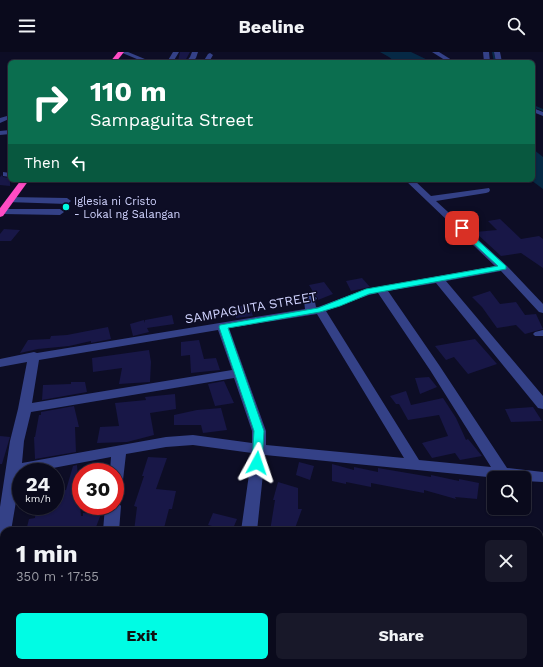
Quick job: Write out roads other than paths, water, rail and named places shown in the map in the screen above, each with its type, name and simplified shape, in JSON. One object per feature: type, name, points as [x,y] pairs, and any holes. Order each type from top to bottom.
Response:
[{"type":"highway","points":[[115,60],[122,52]]},
{"type":"highway","points":[[4,206],[23,182]]},
{"type":"street","points":[[122,52],[144,60]]},
{"type":"street","points":[[435,52],[449,60]]},
{"type":"street","points":[[207,60],[210,55]]},
{"type":"street","points":[[0,121],[8,118]]},
{"type":"street","points":[[412,182],[503,268],[543,310]]},
{"type":"street","points":[[430,199],[486,190]]},
{"type":"street","points":[[4,206],[46,201],[67,201]]},
{"type":"street","points":[[39,211],[46,201]]},
{"type":"street","points":[[4,206],[39,211],[60,212]]},
{"type":"street","name":"SAMPAGUITA STREET","points":[[0,363],[34,356],[316,311],[363,293],[503,268]]},
{"type":"street","points":[[439,280],[543,405]]},
{"type":"street","points":[[381,290],[435,368],[503,471]]},
{"type":"street","points":[[312,298],[309,301],[364,378],[414,463]]},
{"type":"street","points":[[223,327],[259,431],[259,449],[249,527]]},
{"type":"street","points":[[15,463],[17,441],[25,409],[34,356]]},
{"type":"street","points":[[25,409],[240,373]]},
{"type":"street","points":[[51,463],[166,442],[193,440],[259,449],[487,471]]},
{"type":"street","points":[[118,463],[119,450]]},
{"type":"street","points":[[531,476],[543,477]]},
{"type":"street","points":[[4,527],[12,482]]},
{"type":"street","points":[[111,527],[112,515]]},
{"type":"water","points":[[380,52],[411,52],[428,60],[393,60]]},
{"type":"water","points":[[535,151],[543,157],[543,189],[534,182],[535,182]]},
{"type":"waterway","points":[[493,52],[495,60]]},
{"type":"waterway","points":[[535,107],[543,110]]},
{"type":"place","name":"Iglesia ni Cristo - Lokal ng Salangan","points":[[66,207]]}]
